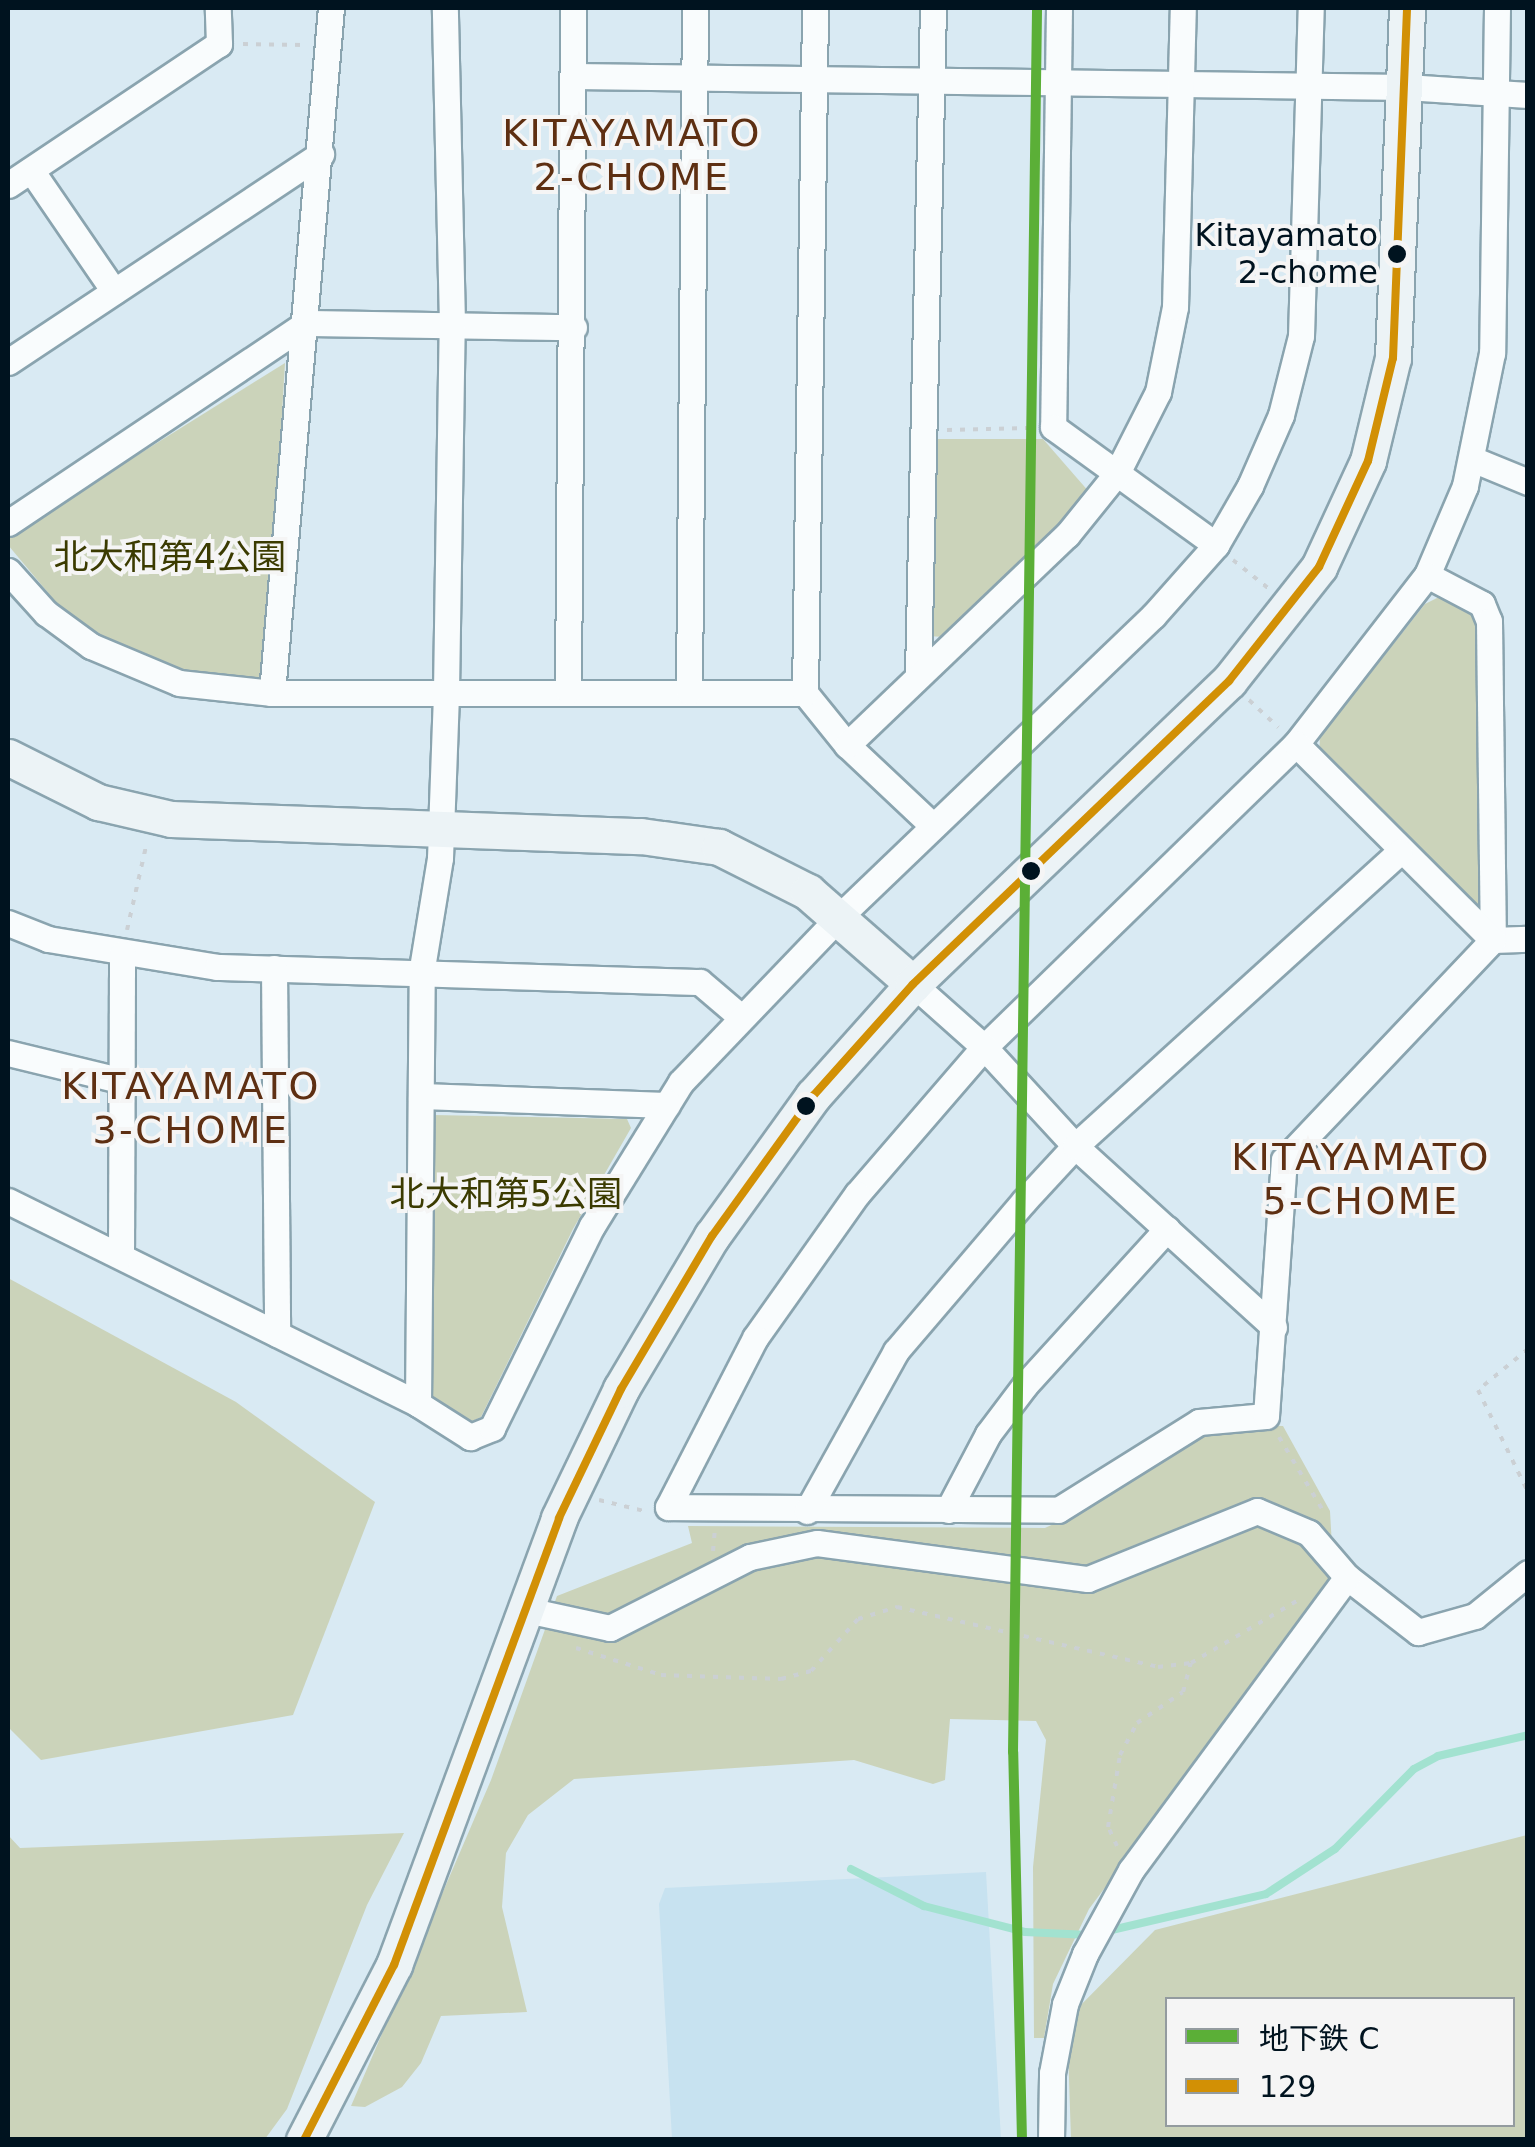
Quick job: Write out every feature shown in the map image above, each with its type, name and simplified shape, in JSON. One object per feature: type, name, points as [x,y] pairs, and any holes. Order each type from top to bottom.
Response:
[{"type":"street","points":[[8,185],[218,44],[218,8]]},
{"type":"street","points":[[272,693],[332,45],[331,8]]},
{"type":"street","points":[[418,1404],[422,968],[441,827],[446,690],[452,324],[445,8]]},
{"type":"street","points":[[568,690],[574,327],[573,8]]},
{"type":"street","points":[[690,692],[696,8]]},
{"type":"street","points":[[815,8],[805,693],[848,745],[933,826]]},
{"type":"street","points":[[918,673],[934,8]]},
{"type":"street","points":[[1059,8],[1053,427],[1216,545]]},
{"type":"street","points":[[848,745],[918,673],[1067,535],[1117,474],[1168,359],[1182,86],[1182,8]]},
{"type":"street","points":[[8,1201],[418,1404],[470,1438],[492,1428],[592,1226],[667,1106],[740,1016],[1154,616],[1216,545],[1264,457],[1294,373],[1304,294],[1311,8]]},
{"type":"street","points":[[304,2140],[394,1965],[522,1609],[570,1492],[638,1358],[712,1236],[813,1096],[913,984],[1229,681],[1292,607],[1347,510],[1379,428],[1398,320],[1406,8]]},
{"type":"street","points":[[1497,8],[1492,352],[1472,459],[1427,575],[1296,744],[984,1047],[809,1257],[755,1338],[668,1507],[717,1511],[1058,1510],[1199,1422],[1266,1416],[1284,1160],[1493,940],[1528,938]]},
{"type":"street","points":[[574,76],[1406,87],[1528,95]]},
{"type":"street","points":[[8,362],[321,154]]},
{"type":"street","points":[[31,170],[114,291]]},
{"type":"street","points":[[8,523],[307,322],[574,327]]},
{"type":"street","points":[[1472,459],[1528,482]]},
{"type":"street","points":[[8,571],[80,638],[179,683],[272,693],[805,693]]},
{"type":"street","points":[[1427,575],[1482,604],[1489,622],[1493,940]]},
{"type":"street","points":[[1296,744],[1399,852],[1493,940]]},
{"type":"street","points":[[8,758],[98,802],[153,816],[200,823],[441,827],[641,836],[719,847],[783,874],[840,916],[984,1047],[1075,1146],[1274,1328]]},
{"type":"street","points":[[808,1511],[896,1351],[1075,1146],[1399,852]]},
{"type":"street","points":[[8,923],[122,954],[274,968],[422,968],[700,982],[740,1016]]},
{"type":"street","points":[[121,1255],[122,954]]},
{"type":"street","points":[[274,968],[278,1334]]},
{"type":"street","points":[[8,1053],[119,1080]]},
{"type":"street","points":[[421,1096],[667,1106]]},
{"type":"street","points":[[948,1510],[988,1434],[1024,1385],[1167,1229]]},
{"type":"street","points":[[522,1609],[566,1622],[610,1628],[710,1576],[778,1547],[817,1543],[1088,1579],[1257,1511],[1309,1533],[1346,1577],[1418,1632],[1475,1616],[1528,1573]]},
{"type":"street","points":[[1052,2140],[1052,2073],[1066,2004],[1131,1870],[1346,1577]]},
{"type":"path","points":[[218,44],[332,45]]},
{"type":"path","points":[[922,430],[1053,427]]},
{"type":"path","points":[[1216,545],[1292,607]]},
{"type":"path","points":[[1229,681],[1296,744]]},
{"type":"path","points":[[122,954],[153,816]]},
{"type":"path","points":[[1528,1349],[1478,1390],[1528,1492]]},
{"type":"path","points":[[1266,1416],[1326,1512],[1309,1533]]},
{"type":"path","points":[[570,1492],[644,1511],[668,1507]]},
{"type":"path","points":[[710,1576],[717,1511]]},
{"type":"path","points":[[566,1622],[558,1642],[660,1675],[781,1680],[811,1671],[858,1620],[897,1607],[1124,1664],[1191,1663],[1298,1599],[1317,1597],[1328,1605]]},
{"type":"path","points":[[1131,1870],[1108,1827],[1120,1755],[1137,1723],[1183,1692],[1191,1663]]},
{"type":"shaded area","points":[[986,1872],[1001,2139],[672,2139],[659,1904],[665,1888]]},
{"type":"green space","name":"北大和第4公園","points":[[285,363],[267,669],[251,684],[179,675],[117,646],[60,607],[8,545],[8,536]]},
{"type":"green space","points":[[934,439],[1043,439],[1090,493],[946,637],[926,636]]},
{"type":"green space","points":[[1443,595],[1473,612],[1477,623],[1479,916],[1319,755],[1320,737],[1425,604]]},
{"type":"green space","name":"北大和第5公園","points":[[433,1115],[627,1119],[631,1128],[573,1229],[481,1417],[466,1424],[432,1406],[422,1386]]},
{"type":"green space","points":[[8,1278],[236,1402],[375,1502],[293,1715],[41,1760],[8,1727]]},
{"type":"green space","points":[[1238,1425],[1283,1426],[1330,1511],[1334,1581],[1089,1909],[1053,1984],[1044,2038],[1034,2038],[1033,1867],[1046,1740],[1036,1721],[950,1719],[945,1780],[933,1784],[854,1760],[574,1779],[528,1815],[506,1853],[502,1907],[527,2012],[441,2016],[421,2063],[402,2087],[365,2107],[351,2106],[491,1780],[557,1596],[692,1543],[688,1526],[1045,1528],[1094,1505],[1198,1435]]},
{"type":"green space","points":[[404,1833],[367,1905],[287,2109],[265,2139],[8,2139],[8,1835],[20,1848]]},
{"type":"green space","points":[[1527,1835],[1527,2139],[1071,2139],[1067,2019],[1155,1930]]},
{"type":"waterway","points":[[1103,1932],[1266,1894],[1335,1849],[1414,1769],[1438,1756],[1528,1735]]},
{"type":"waterway","points":[[851,1869],[924,1906],[1025,1932],[1089,1935]]},
{"type":"metro line","name":"C","points":[[1022,2140],[1013,1752],[1037,8]]},
{"type":"transit line","name":"129","points":[[304,2140],[394,1965],[559,1518],[621,1389],[712,1236],[813,1096],[913,984],[1229,681],[1319,567],[1368,461],[1393,358],[1407,8]]},
{"type":"place","name":"Kitayamato 2-chome","points":[[1397,254]]},
{"type":"district","name":"KITAYAMATO 2-CHOME","points":[[632,156]]},
{"type":"district","name":"KITAYAMATO 3-CHOME","points":[[191,1109]]},
{"type":"district","name":"KITAYAMATO 5-CHOME","points":[[1361,1180]]}]
